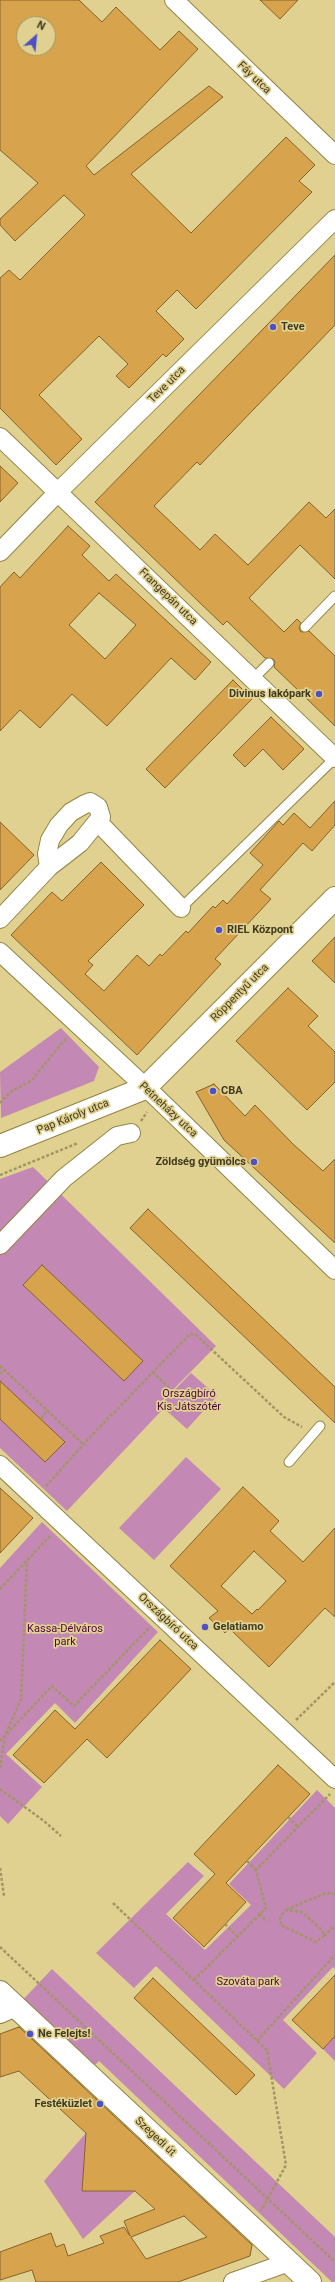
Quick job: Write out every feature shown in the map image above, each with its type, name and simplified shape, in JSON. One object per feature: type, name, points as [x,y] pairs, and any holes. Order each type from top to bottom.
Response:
[{"type":"street","name":"Fáy utca","points":[[174,0],[335,155]]},
{"type":"street","name":"Teve utca","points":[[3,544],[59,491],[335,219]]},
{"type":"street","name":"Frangepán utca","points":[[0,437],[59,491],[335,758]]},
{"type":"street","points":[[0,919],[49,867],[80,843],[98,822],[101,811],[98,807],[90,802],[71,812],[59,825],[50,840],[47,854],[49,867]]},
{"type":"street","points":[[98,822],[181,908]]},
{"type":"street","name":"Röppentyű utca","points":[[151,1093],[335,898]]},
{"type":"street","name":"Petneházy utca","points":[[0,952],[151,1093],[335,1270]]},
{"type":"street","name":"Pap Károly utca","points":[[0,1146],[151,1093]]},
{"type":"street","points":[[0,1245],[64,1178],[117,1136],[131,1133]]},
{"type":"street","name":"Országbíró utca","points":[[0,1465],[335,1779]]},
{"type":"street","name":"Szegedi út","points":[[0,1992],[8,2011],[250,2225],[310,2282]]},
{"type":"street","points":[[233,2282],[289,2262]]},
{"type":"lane","points":[[304,627],[335,596]]},
{"type":"lane","points":[[253,679],[269,663]]},
{"type":"lane","points":[[181,908],[335,758]]},
{"type":"lane","points":[[289,1462],[317,1429]]},
{"type":"path","points":[[0,1103],[12,1091],[31,1081],[68,1035]]},
{"type":"path","points":[[131,1133],[151,1093]]},
{"type":"path","points":[[35,1498],[83,1444],[190,1334],[196,1335],[284,1417],[317,1429]]},
{"type":"path","points":[[0,1366],[83,1444]]},
{"type":"path","points":[[0,1374],[4,1370]]},
{"type":"path","points":[[153,1372],[173,1392]]},
{"type":"path","points":[[41,1419],[47,1410]]},
{"type":"path","points":[[0,1589],[62,1523]]},
{"type":"path","points":[[0,1768],[5,1736],[21,1699],[27,1561]]},
{"type":"path","points":[[0,1740],[52,1686],[74,1706],[161,1616]]},
{"type":"path","points":[[284,1731],[335,1682]]},
{"type":"path","points":[[0,1789],[44,1821],[60,1836]]},
{"type":"path","points":[[256,1870],[335,1789]]},
{"type":"path","points":[[288,1817],[298,1826]]},
{"type":"path","points":[[194,1980],[266,1908],[256,1870],[247,1861]]},
{"type":"path","points":[[0,1868],[4,1896]]},
{"type":"path","points":[[335,1894],[326,1893],[285,1910],[280,1918],[281,1925],[316,1942],[335,1926]]},
{"type":"path","points":[[113,1903],[267,2050],[286,2165],[260,2212],[250,2225]]},
{"type":"path","points":[[285,1910],[302,1912],[322,1930],[324,1936]]},
{"type":"path","points":[[260,1914],[267,1921]]},
{"type":"path","points":[[225,1924],[237,1936]]},
{"type":"path","points":[[0,1947],[335,2262]]},
{"type":"path","points":[[257,2041],[335,1956]]},
{"type":"green space","points":[[61,1028],[99,1067],[94,1081],[1,1118],[0,1072]]},
{"type":"green space","points":[[33,1167],[216,1346],[158,1405],[162,1410],[67,1511],[0,1448],[0,1179]]},
{"type":"green space","name":"Országbíró Kis Játszótér","points":[[191,1373],[217,1396],[187,1429],[160,1405]]},
{"type":"green space","points":[[186,1457],[221,1489],[154,1560],[119,1528]]},
{"type":"green space","name":"Kassa-Délváros park","points":[[42,1522],[158,1632],[75,1723],[55,1703],[6,1754],[42,1787],[8,1824],[0,1816],[0,1568]]},
{"type":"green space","name":"Szováta park","points":[[317,1790],[335,1808],[335,1969],[333,1967],[283,2020],[317,2053],[284,2089],[156,1966],[134,1988],[96,1953],[188,1862],[204,1876],[166,1914],[205,1950],[251,1905],[229,1884]]},
{"type":"green space","points":[[52,1969],[335,2237],[335,2282],[332,2282],[99,2061],[87,2073],[16,2007]]},
{"type":"green space","points":[[335,2036],[335,2061],[323,2049]]},
{"type":"green space","points":[[86,2133],[82,2191],[135,2191],[83,2239],[44,2181]]},
{"type":"building","points":[[0,0],[79,0],[102,22],[116,7],[160,50],[179,31],[198,49],[86,166],[94,175],[209,86],[223,97],[131,174],[191,233],[286,137],[315,165],[299,181],[312,192],[196,309],[177,290],[156,311],[184,339],[166,357],[163,354],[129,388],[116,376],[128,364],[99,336],[39,395],[82,439],[56,465],[0,408],[0,278],[9,270],[20,280],[85,215],[64,195],[15,241],[0,225],[0,219],[38,183],[0,150]]},
{"type":"building","points":[[260,0],[298,0],[280,19]]},
{"type":"building","points":[[335,255],[335,325],[200,465],[197,462],[154,506],[200,550],[215,534],[248,565],[309,502],[326,518],[335,509],[335,579],[300,545],[249,598],[284,632],[297,619],[301,623],[299,628],[301,632],[309,631],[335,656],[335,726],[274,667],[275,662],[273,659],[265,658],[227,621],[223,625],[95,502]]},
{"type":"building","points":[[0,466],[18,483],[0,502]]},
{"type":"building","points":[[68,526],[90,546],[82,555],[109,581],[116,574],[211,662],[195,680],[171,658],[107,726],[72,694],[40,728],[20,710],[0,731],[0,587],[14,572],[20,578]],"holes":[[[99,593],[136,625],[105,659],[69,625]]]},
{"type":"building","points":[[233,680],[252,699],[165,788],[146,769]]},
{"type":"building","points":[[271,717],[304,749],[283,770],[263,749],[245,767],[233,755]]},
{"type":"building","points":[[335,801],[335,825],[312,851],[303,843],[260,890],[271,899],[215,959],[221,964],[137,1055],[11,935],[52,892],[62,901],[101,862],[144,905],[88,961],[93,965],[85,974],[104,991],[137,955],[149,966],[160,954],[162,956],[186,931],[188,933],[213,906],[215,908],[223,900],[227,904],[263,865],[250,853],[279,821],[283,825],[294,813],[310,828]]},
{"type":"building","points":[[0,822],[34,855],[0,890]]},
{"type":"building","points":[[335,937],[335,983],[312,961]]},
{"type":"building","points":[[288,988],[318,1016],[308,1026],[335,1052],[335,1082],[307,1110],[236,1041]]},
{"type":"building","points":[[214,1084],[245,1116],[255,1105],[293,1144],[323,1171],[335,1159],[335,1243],[224,1140],[196,1092]]},
{"type":"building","points":[[148,1209],[335,1387],[335,1423],[130,1228]]},
{"type":"building","points":[[42,1265],[143,1361],[124,1381],[23,1285]]},
{"type":"building","points":[[0,1381],[65,1442],[45,1462],[0,1419]]},
{"type":"building","points":[[243,1487],[279,1521],[270,1531],[303,1562],[335,1528],[335,1617],[325,1608],[269,1667],[229,1628],[225,1633],[209,1618],[218,1611],[170,1566]],"holes":[[[254,1551],[286,1581],[258,1610],[257,1609],[252,1614],[221,1586]]]},
{"type":"building","points":[[0,1488],[33,1518],[0,1553]]},
{"type":"building","points":[[160,1640],[191,1669],[107,1758],[87,1739],[44,1783],[13,1755],[55,1710],[75,1729]]},
{"type":"building","points":[[278,1765],[310,1794],[226,1883],[246,1902],[204,1947],[173,1918],[215,1874],[194,1854]]},
{"type":"building","points":[[335,1975],[335,2036],[323,2049],[292,2020]]},
{"type":"building","points":[[153,1978],[255,2075],[236,2095],[134,1998]]},
{"type":"building","points":[[19,2027],[252,2245],[250,2256],[178,2282],[36,2282],[32,2270],[0,2280],[0,2252],[51,2233],[56,2247],[64,2244],[68,2256],[104,2243],[100,2236],[124,2227],[130,2236],[124,2221],[155,2209],[135,2191],[82,2191],[86,2133],[19,2071],[0,2077],[0,2034]],"holes":[[[184,2216],[207,2237],[146,2259],[131,2237]]]},
{"type":"place","name":"Teve","points":[[273,327]]},
{"type":"place","name":"Divinus lakópark","points":[[319,694]]},
{"type":"place","name":"RIEL Központ","points":[[219,930]]},
{"type":"place","name":"CBA","points":[[213,1091]]},
{"type":"place","name":"Zöldség gyümölcs","points":[[254,1162]]},
{"type":"place","name":"Gelatiamo","points":[[205,1627]]},
{"type":"place","name":"Ne Felejts!","points":[[30,2034]]},
{"type":"place","name":"Festéküzlet","points":[[100,2104]]}]
